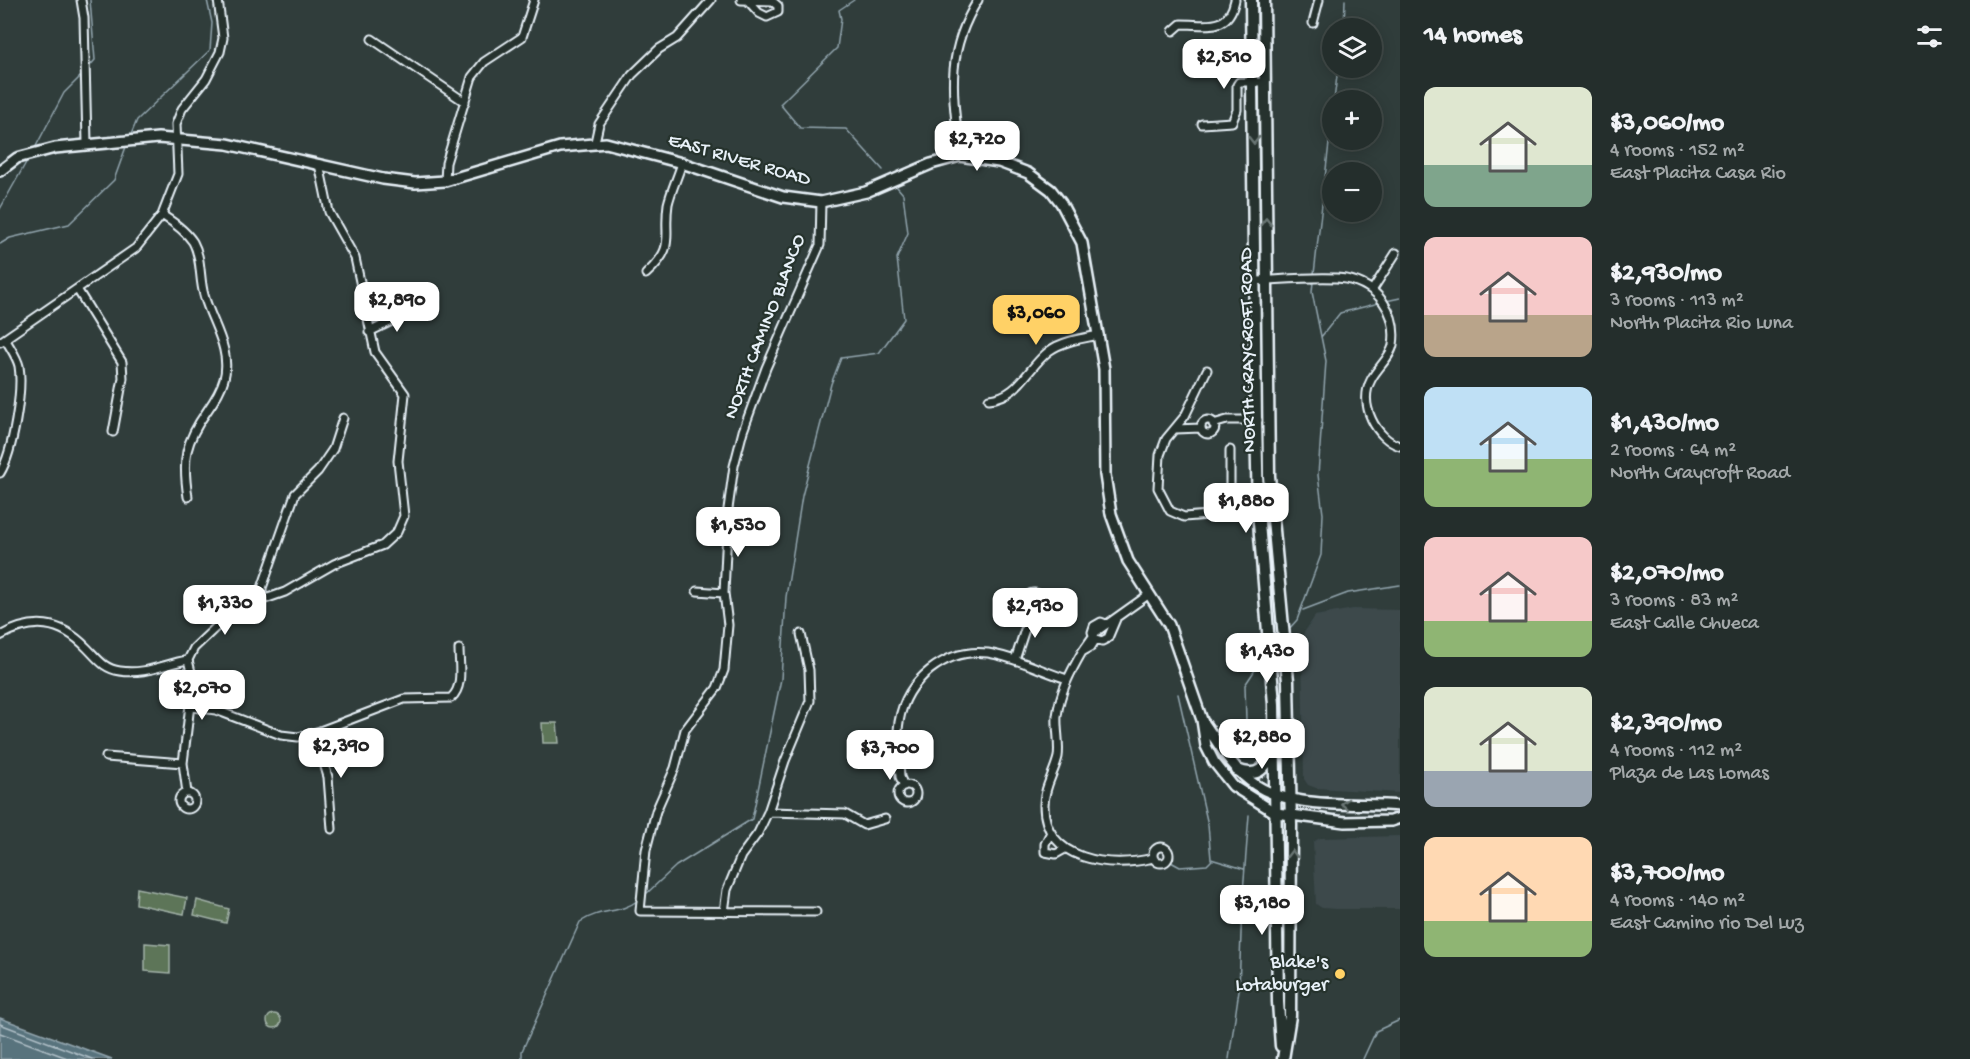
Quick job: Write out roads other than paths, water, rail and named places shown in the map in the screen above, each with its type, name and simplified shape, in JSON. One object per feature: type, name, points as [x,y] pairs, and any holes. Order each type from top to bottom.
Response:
[{"type":"main road","name":"NORTH CRAYCROFT ROAD","points":[[1251,0],[1259,82],[1267,280],[1269,476],[1283,627],[1277,655],[1275,746],[1278,1002],[1283,1059]]},
{"type":"main road","name":"NORTH CRAYCROFT ROAD","points":[[1264,0],[1259,82],[1254,281],[1256,420],[1258,511],[1268,622],[1280,677],[1288,681],[1291,817],[1290,1016],[1283,1059]]},
{"type":"main road","points":[[1262,555],[1270,563],[1272,583],[1279,599]]},
{"type":"main road","points":[[1237,770],[1254,774],[1264,769],[1275,746]]},
{"type":"street","points":[[81,0],[84,18],[87,143]]},
{"type":"street","points":[[0,473],[8,457],[20,385],[19,365],[3,341],[136,248],[162,215],[178,174],[176,124],[182,109],[206,79],[220,52],[223,38],[218,0]]},
{"type":"street","points":[[445,181],[446,163],[472,77],[484,62],[522,37],[534,0]]},
{"type":"street","points":[[595,142],[599,124],[632,75],[659,49],[677,38],[711,0]]},
{"type":"street","points":[[960,156],[952,84],[963,24],[978,0]]},
{"type":"street","points":[[1173,31],[1182,24],[1220,24],[1227,19],[1235,0]]},
{"type":"street","points":[[1313,22],[1319,0]]},
{"type":"street","points":[[372,39],[465,102]]},
{"type":"street","points":[[1202,124],[1232,122],[1236,110],[1236,85],[1239,82],[1259,82]]},
{"type":"street","name":"EAST RIVER ROAD","points":[[0,171],[30,153],[87,143],[178,139],[227,144],[415,183],[445,181],[540,152],[595,142],[629,147],[783,197],[821,202],[866,192],[931,164],[960,156],[999,162],[1028,173],[1051,190],[1061,203],[1082,243],[1104,369],[1105,475],[1111,514],[1120,546],[1148,595],[1169,625],[1202,720],[1206,746],[1214,762],[1233,786],[1276,813],[1291,817],[1345,822],[1391,821],[1400,818]]},
{"type":"street","points":[[646,274],[667,245],[669,202],[682,163]]},
{"type":"street","points":[[187,793],[183,763],[192,707],[193,680],[188,660],[194,648],[234,610],[285,592],[334,564],[382,545],[397,532],[404,516],[398,461],[405,394],[375,352],[355,258],[329,212],[319,164]]},
{"type":"street","name":"NORTH CAMINO BLANCO","points":[[724,912],[640,911],[646,850],[656,811],[675,768],[685,730],[717,688],[724,670],[728,625],[724,593],[728,509],[734,466],[743,431],[766,368],[820,245],[821,202]]},
{"type":"street","points":[[162,215],[175,223],[193,242],[198,255],[204,296],[222,342],[226,362],[224,379],[217,396],[188,443],[184,460],[188,497]]},
{"type":"street","points":[[1373,289],[1396,253]]},
{"type":"street","points":[[1254,281],[1346,279],[1373,289],[1391,312],[1393,347],[1369,382],[1366,408],[1378,432],[1400,446]]},
{"type":"street","points":[[77,289],[122,362],[123,378],[113,432]]},
{"type":"street","points":[[369,332],[394,320],[410,308]]},
{"type":"street","points":[[989,399],[1001,398],[1014,392],[1026,374],[1052,349],[1099,335]]},
{"type":"street","points":[[1207,370],[1185,417],[1166,439],[1158,471],[1158,488],[1170,511],[1184,517],[1258,511]]},
{"type":"street","points":[[262,599],[262,588],[295,494],[318,471],[333,449],[343,417]]},
{"type":"street","points":[[1175,429],[1201,428],[1203,432],[1209,434],[1213,431],[1214,424],[1227,420],[1268,420]]},
{"type":"street","points":[[1230,450],[1230,512]]},
{"type":"street","points":[[697,591],[724,593]]},
{"type":"street","points":[[1148,595],[1106,624],[1095,625],[1094,637],[1082,652],[1067,679],[1057,715],[1058,755],[1045,792],[1044,814],[1051,832],[1065,849],[1107,862],[1126,863],[1153,858]]},
{"type":"street","points":[[1015,660],[1031,611]]},
{"type":"street","points":[[1094,637],[1102,641],[1108,638],[1116,618]]},
{"type":"street","points":[[0,636],[18,626],[29,624],[55,626],[85,646],[103,666],[119,671],[145,672],[188,660]]},
{"type":"street","points":[[801,634],[809,670],[810,701],[768,812],[758,833],[741,856],[727,890],[724,912],[816,912]]},
{"type":"street","points":[[192,707],[216,711],[281,735],[298,737],[315,733],[404,699],[451,698],[456,693],[459,684],[459,649]]},
{"type":"street","points":[[904,786],[900,777],[898,725],[910,692],[924,673],[948,659],[974,653],[1015,660],[1067,679]]},
{"type":"street","name":"EAST RIVER ROAD","points":[[1202,720],[1237,770],[1252,783],[1276,794],[1290,798],[1342,804],[1400,806]]},
{"type":"street","points":[[315,733],[328,777],[332,829]]},
{"type":"street","points":[[106,757],[183,763]]},
{"type":"street","points":[[768,812],[845,814],[864,825],[885,819]]},
{"type":"street","points":[[1051,832],[1045,844],[1045,852],[1056,854],[1065,849]]},
{"type":"water","points":[[0,1018],[112,1059],[0,1059]]},
{"type":"waterway","points":[[88,68],[95,60],[90,0]]},
{"type":"waterway","points":[[130,137],[137,120],[210,50],[212,23],[207,0]]},
{"type":"waterway","points":[[854,0],[839,10],[841,19],[837,48],[780,104],[800,128],[846,129],[883,170]]},
{"type":"waterway","points":[[1344,18],[1345,0]]},
{"type":"waterway","points":[[34,150],[64,93],[83,74]]},
{"type":"waterway","points":[[1335,90],[1337,78]]},
{"type":"waterway","points":[[0,244],[10,238],[69,224],[114,180],[127,144]]},
{"type":"waterway","points":[[1314,274],[1328,150]]},
{"type":"waterway","points":[[0,209],[28,159]]},
{"type":"waterway","points":[[646,894],[676,866],[752,819],[781,679],[786,597],[802,496],[831,384],[841,358],[879,353],[904,319],[897,258],[908,233],[903,194],[897,187]]},
{"type":"waterway","points":[[1288,630],[1297,620],[1321,555],[1323,514],[1318,475],[1326,361],[1312,292],[1313,282]]},
{"type":"waterway","points":[[1386,301],[1400,298]]},
{"type":"waterway","points":[[1321,337],[1340,313],[1379,303]]},
{"type":"waterway","points":[[1303,610],[1348,593],[1400,585]]},
{"type":"waterway","points":[[1247,757],[1245,685],[1265,655]]},
{"type":"waterway","points":[[1178,694],[1208,825],[1211,859],[1244,869]]},
{"type":"waterway","points":[[1229,1059],[1239,990],[1242,905],[1249,815]]},
{"type":"waterway","points":[[1169,861],[1180,867],[1207,865],[1212,860]]},
{"type":"waterway","points":[[522,1059],[522,1051],[580,922],[595,915],[624,908],[637,901]]},
{"type":"waterway","points":[[1363,1059],[1376,1031],[1400,1020]]},
{"type":"place","name":"Blake's Lotaburger","points":[[1340,974]]}]
